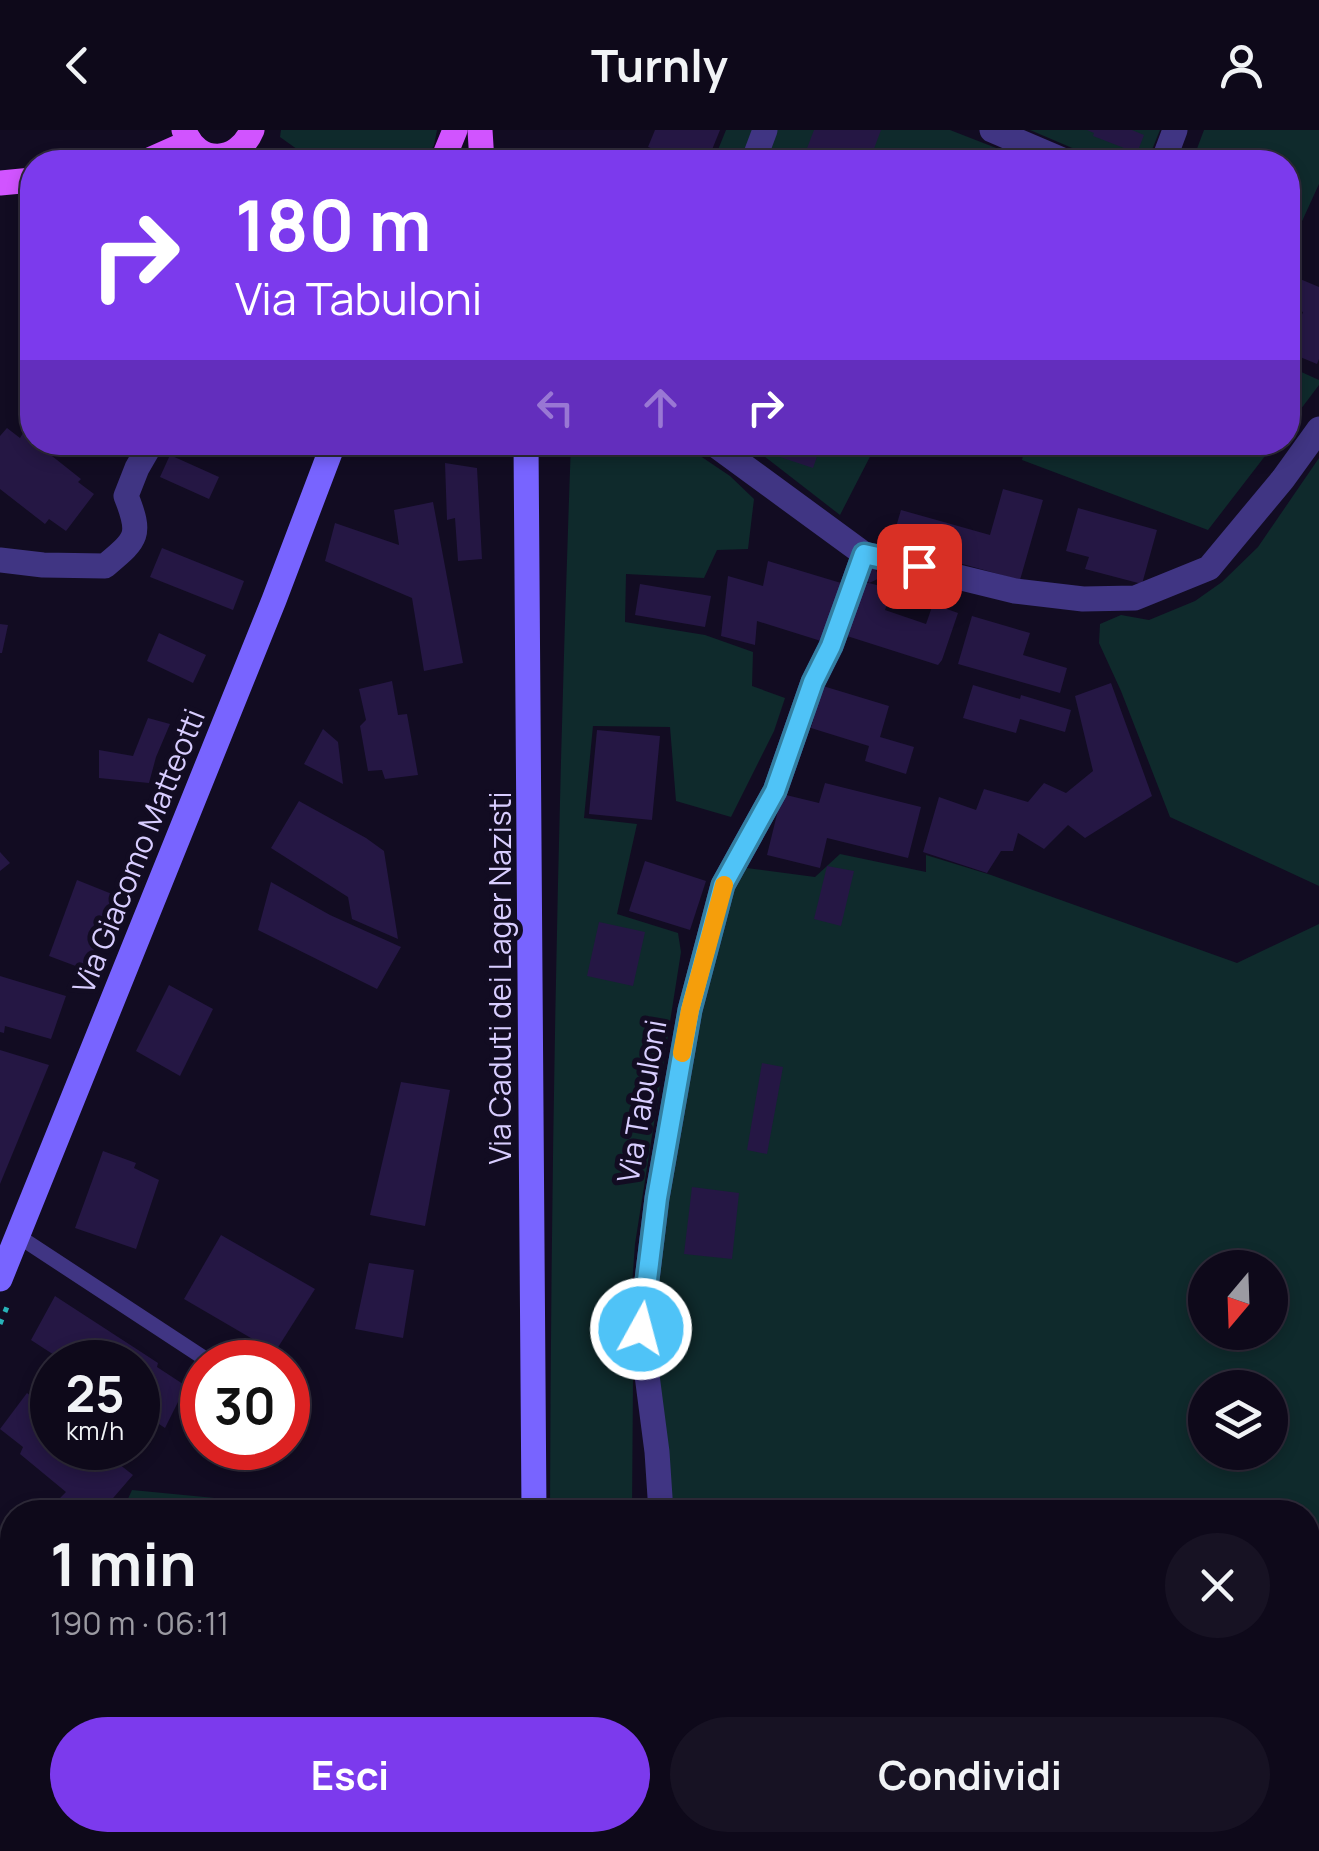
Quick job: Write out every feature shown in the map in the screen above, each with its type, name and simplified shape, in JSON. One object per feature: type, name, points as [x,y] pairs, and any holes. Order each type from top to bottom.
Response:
[{"type":"main road","points":[[164,150],[187,136]]},
{"type":"main road","name":"Via Giacomo Matteotti","points":[[0,1280],[329,455]]},
{"type":"main road","name":"Via Caduti dei Lager Nazisti","points":[[526,455],[534,1500]]},
{"type":"street","points":[[992,130],[1039,150]]},
{"type":"street","points":[[729,455],[864,554],[1015,591],[1083,599],[1134,598],[1208,568],[1283,479],[1319,429]]},
{"type":"street","points":[[0,560],[105,566],[130,545],[136,522],[126,496],[145,455]]},
{"type":"street","name":"Via Tabuloni","points":[[660,1500],[658,1452],[641,1329],[657,1198],[690,1010],[723,885],[775,791],[864,554]]},
{"type":"lane","points":[[18,1236],[180,1342]]},
{"type":"green space","points":[[281,130],[437,130],[431,150],[298,150],[280,137]]},
{"type":"green space","points":[[726,130],[950,130],[1001,150],[718,150]]},
{"type":"green space","points":[[1030,130],[1160,130],[1152,150],[1077,150]]},
{"type":"green space","points":[[1204,130],[1319,130],[1319,184],[1300,226],[1300,150],[1196,150]]},
{"type":"green space","points":[[1300,371],[1319,380],[1300,410]]},
{"type":"green space","points":[[571,455],[699,455],[730,476],[754,499],[748,549],[717,550],[704,578],[626,574],[625,622],[705,635],[753,652],[752,686],[785,698],[774,731],[731,817],[676,801],[670,727],[593,726],[584,818],[637,824],[617,914],[678,933],[681,952],[635,1244],[629,1327],[633,1379],[632,1500],[550,1500],[562,710]]},
{"type":"green space","points":[[762,455],[871,455],[840,515]]},
{"type":"green space","points":[[1023,455],[1266,455],[1208,530],[1022,460]]},
{"type":"green space","points":[[1319,458],[1319,886],[1170,817],[1099,643],[1100,624],[1121,615],[1149,620],[1195,601],[1222,582],[1258,547]]},
{"type":"green space","points":[[840,854],[926,872],[926,855],[1237,963],[1319,924],[1319,1500],[669,1500],[651,1320],[695,1018],[739,867],[815,877]]},
{"type":"green space","points":[[132,1490],[235,1500],[127,1500]]},
{"type":"building","points":[[655,130],[720,130],[712,150],[648,147]]},
{"type":"building","points":[[814,130],[881,130],[874,150],[806,150]]},
{"type":"building","points":[[1087,130],[1132,130],[1144,135],[1138,150],[1129,150],[1093,136]]},
{"type":"building","points":[[1300,279],[1319,287],[1317,364],[1300,357],[1303,312]]},
{"type":"building","points":[[7,428],[20,438],[20,455],[51,455],[94,494],[66,531],[49,519],[45,524],[0,489],[0,436]]},
{"type":"building","points":[[170,455],[219,477],[209,499],[160,477]]},
{"type":"building","points":[[774,455],[818,455],[813,468]]},
{"type":"building","points":[[445,463],[477,468],[482,559],[458,561],[455,518],[447,520]]},
{"type":"building","points":[[1003,489],[1043,500],[1020,580],[891,544],[901,510],[990,535]]},
{"type":"building","points":[[433,502],[463,663],[424,671],[412,598],[325,561],[335,523],[399,545],[394,510]]},
{"type":"building","points":[[1078,508],[1157,530],[1142,584],[1085,569],[1089,557],[1066,551]]},
{"type":"building","points":[[162,548],[244,581],[233,610],[150,577]]},
{"type":"building","points":[[768,561],[841,583],[821,641],[757,621],[755,645],[721,636],[728,576],[763,586]]},
{"type":"building","points":[[874,567],[880,578],[869,583],[864,572]]},
{"type":"building","points":[[865,582],[892,589],[885,610],[926,624],[933,604],[958,613],[938,665],[847,636]]},
{"type":"building","points":[[640,584],[711,596],[705,627],[635,615]]},
{"type":"building","points":[[972,616],[1030,633],[1023,655],[1067,668],[1060,693],[958,664]]},
{"type":"building","points":[[0,624],[8,625],[2,653],[0,653]]},
{"type":"building","points":[[159,633],[206,655],[193,683],[147,661]]},
{"type":"building","points":[[392,681],[398,715],[407,714],[418,775],[385,779],[382,770],[368,771],[360,726],[366,720],[359,689]]},
{"type":"building","points":[[1111,683],[1152,796],[1085,838],[1068,825],[1044,849],[1018,833],[1013,851],[1001,851],[987,873],[923,852],[939,797],[976,810],[984,789],[1028,802],[1044,783],[1066,793],[1093,771],[1075,696]]},
{"type":"building","points":[[973,685],[1071,710],[1065,732],[1020,719],[1016,733],[963,718]]},
{"type":"building","points":[[823,686],[889,706],[880,737],[914,747],[906,774],[865,761],[869,746],[811,728]]},
{"type":"building","points":[[148,718],[170,724],[149,783],[99,778],[99,750],[133,756]]},
{"type":"building","points":[[323,729],[338,742],[343,784],[304,764]]},
{"type":"building","points":[[597,730],[660,736],[652,820],[589,814]]},
{"type":"building","points":[[825,783],[921,807],[908,858],[827,838],[820,868],[767,855],[782,794],[819,803]]},
{"type":"building","points":[[299,801],[384,851],[398,939],[352,919],[348,897],[271,848]]},
{"type":"building","points":[[0,852],[10,863],[0,871]]},
{"type":"building","points":[[645,861],[706,881],[690,930],[629,911]]},
{"type":"building","points":[[827,866],[854,871],[841,926],[814,919]]},
{"type":"building","points":[[77,880],[117,896],[89,971],[49,956]]},
{"type":"building","points":[[271,882],[330,915],[401,947],[377,989],[258,930]]},
{"type":"building","points":[[599,922],[645,932],[633,986],[587,976]]},
{"type":"building","points":[[0,976],[66,996],[51,1039],[5,1026],[4,1033],[0,1032]]},
{"type":"building","points":[[169,985],[213,1009],[180,1076],[136,1051]]},
{"type":"building","points":[[0,1050],[49,1065],[0,1184]]},
{"type":"building","points":[[762,1063],[783,1067],[767,1154],[747,1150]]},
{"type":"building","points":[[401,1082],[450,1090],[425,1226],[370,1215]]},
{"type":"building","points":[[103,1151],[136,1163],[134,1168],[159,1180],[136,1249],[75,1228]]},
{"type":"building","points":[[692,1187],[739,1193],[732,1259],[684,1254]]},
{"type":"building","points":[[221,1235],[315,1289],[283,1340],[254,1340],[184,1299]]},
{"type":"building","points":[[369,1263],[414,1270],[403,1338],[355,1329]]},
{"type":"building","points":[[55,1296],[123,1340],[31,1340]]},
{"type":"building","points":[[160,1369],[180,1382],[180,1398],[165,1428],[160,1425]]},
{"type":"building","points":[[27,1393],[30,1462],[20,1454],[23,1447],[0,1429]]},
{"type":"building","points":[[39,1470],[127,1470],[133,1475],[111,1500],[59,1499],[66,1492]]},
{"type":"slow traffic","points":[[682,1053],[724,885]]},
{"type":"route","points":[[641,1329],[657,1198],[690,1010],[723,885],[775,791],[864,554],[919,566]]}]
